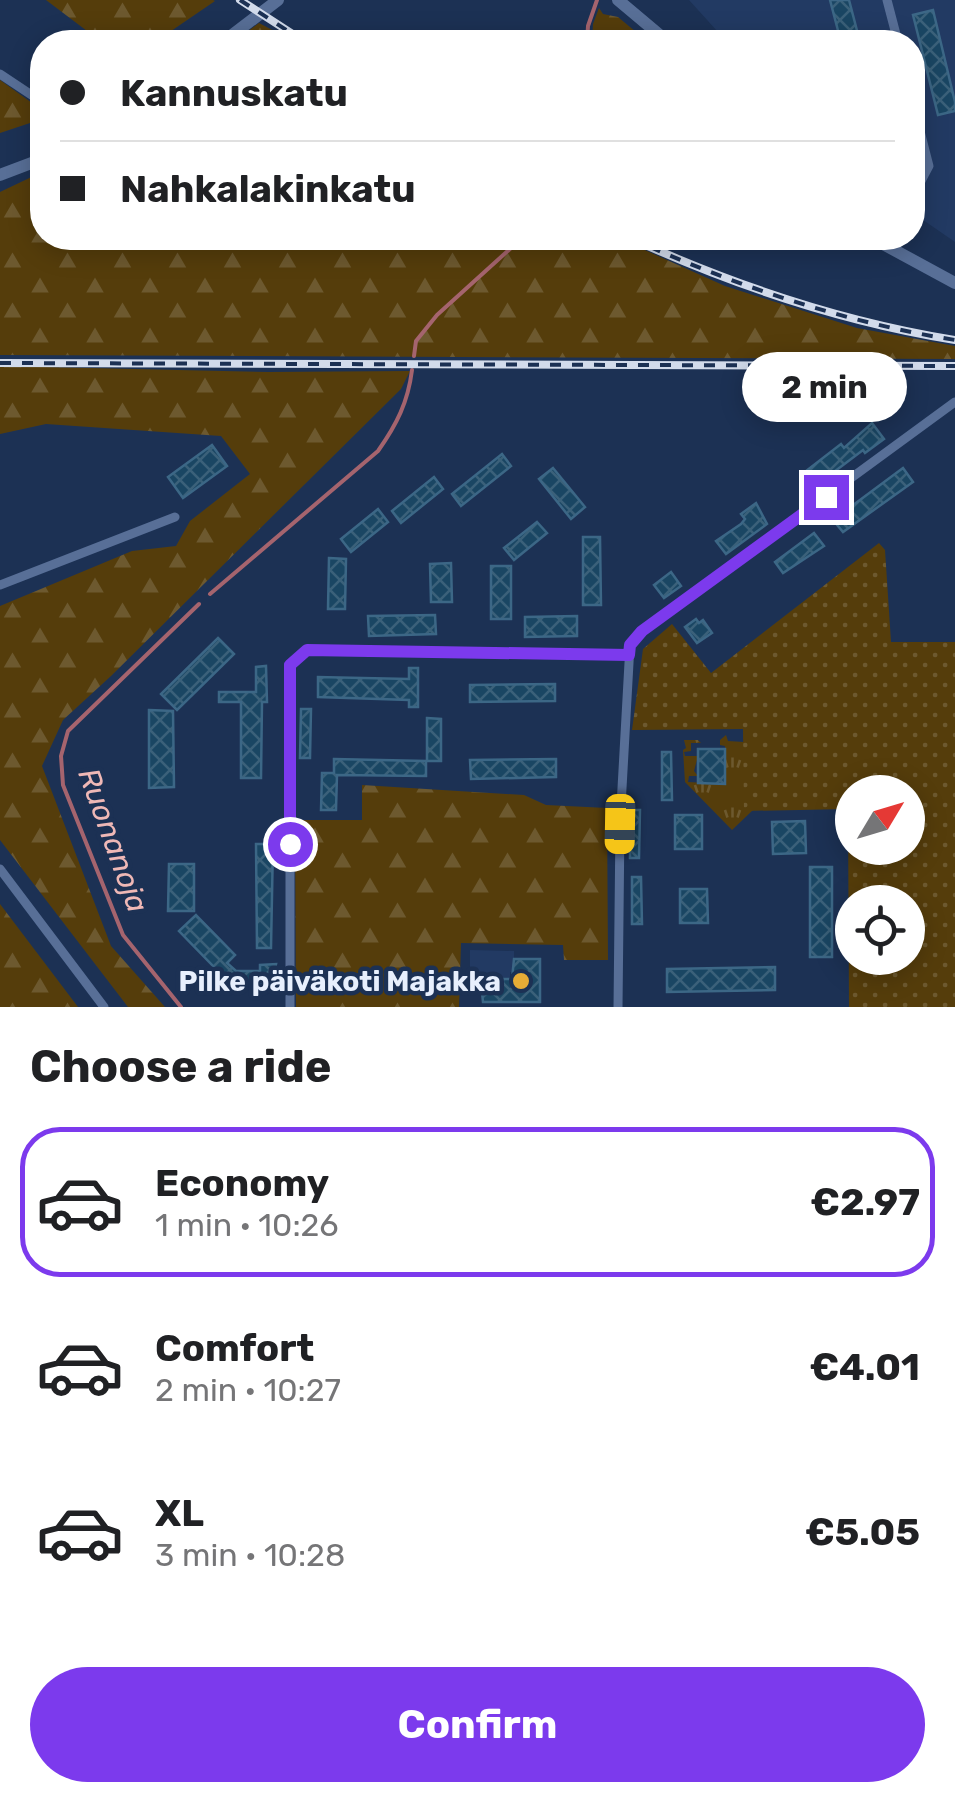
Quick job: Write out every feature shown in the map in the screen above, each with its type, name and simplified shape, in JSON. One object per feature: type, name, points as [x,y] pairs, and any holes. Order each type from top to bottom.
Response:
[{"type":"main road","points":[[239,30],[278,0]]},
{"type":"main road","points":[[618,0],[654,30]]},
{"type":"main road","points":[[0,175],[30,164]]},
{"type":"main road","points":[[903,250],[955,283]]},
{"type":"street","points":[[887,0],[895,30]]},
{"type":"street","points":[[0,74],[30,94]]},
{"type":"street","points":[[925,148],[930,166],[925,175]]},
{"type":"street","points":[[618,1007],[620,824],[630,645],[642,631],[954,403]]},
{"type":"street","points":[[0,585],[175,517]]},
{"type":"street","points":[[290,1007],[290,665],[307,650],[629,655]]},
{"type":"street","points":[[0,869],[104,1007]]},
{"type":"shaded area","points":[[689,0],[955,0],[955,242],[925,221],[925,30],[716,30]]},
{"type":"shaded area","points":[[470,950],[514,951],[514,972],[510,972],[510,978],[470,977]]},
{"type":"green space","points":[[46,0],[215,1],[173,30],[86,30]]},
{"type":"green space","points":[[599,8],[634,30],[593,30]]},
{"type":"green space","points":[[259,23],[272,30],[249,30]]},
{"type":"green space","points":[[0,80],[30,102],[30,123],[0,133]]},
{"type":"green space","points":[[30,178],[30,250],[645,250],[725,286],[857,328],[955,346],[955,359],[0,355],[0,192]]},
{"type":"green space","points":[[0,366],[410,371],[401,389],[63,720],[42,766],[111,946],[165,1007],[128,1007],[0,840],[0,606],[132,551],[176,546],[190,521],[250,474],[221,436],[46,424],[0,434]]},
{"type":"green space","points":[[879,543],[885,550],[891,642],[955,642],[955,1007],[849,1007],[849,975],[925,975],[925,885],[848,885],[848,865],[925,865],[925,775],[835,775],[835,809],[744,811],[743,729],[632,730],[643,649],[672,624],[711,673]]},
{"type":"green space","points":[[726,735],[728,741],[744,742],[744,810],[753,810],[732,830],[685,782],[683,750],[686,748],[684,740],[698,740],[701,743],[691,743],[691,751],[684,752],[685,756],[698,756],[694,771],[698,776],[689,776],[688,782],[724,784],[725,746],[720,745],[720,740]]},
{"type":"green space","points":[[362,785],[524,795],[546,805],[607,808],[608,960],[564,960],[563,945],[461,943],[459,1007],[296,1007],[295,820],[362,820]]},
{"type":"green space","points":[[0,904],[78,1007],[0,1007]]},
{"type":"building","points":[[830,0],[849,0],[857,30],[838,30]]},
{"type":"building","points":[[933,10],[955,111],[938,115],[925,63],[925,30],[917,30],[913,15]]},
{"type":"building","points":[[872,423],[884,439],[810,490],[802,480],[808,475],[806,471],[841,444],[844,448]]},
{"type":"building","points":[[212,445],[227,466],[183,498],[168,477]]},
{"type":"building","points":[[502,454],[511,466],[461,506],[452,494]]},
{"type":"building","points":[[553,468],[585,507],[571,519],[539,479]]},
{"type":"building","points":[[903,468],[913,482],[843,532],[833,520]]},
{"type":"building","points":[[434,477],[443,489],[401,523],[392,511]]},
{"type":"building","points":[[756,503],[767,524],[726,554],[716,541],[741,524],[745,519],[741,514]]},
{"type":"building","points":[[378,509],[388,522],[351,552],[341,539]]},
{"type":"building","points":[[537,522],[547,533],[514,560],[504,548]]},
{"type":"building","points":[[814,533],[824,546],[783,573],[775,562]]},
{"type":"building","points":[[583,537],[600,537],[601,605],[583,605]]},
{"type":"building","points":[[329,558],[346,559],[345,609],[328,609]]},
{"type":"building","points":[[451,563],[452,602],[431,602],[430,564]]},
{"type":"building","points":[[491,566],[511,566],[511,619],[491,619]]},
{"type":"building","points":[[671,572],[681,586],[664,598],[654,585]]},
{"type":"building","points":[[435,615],[436,634],[369,636],[368,616]]},
{"type":"building","points":[[577,616],[577,636],[525,637],[525,617]]},
{"type":"building","points":[[696,619],[699,623],[703,620],[712,633],[697,643],[685,627]]},
{"type":"building","points":[[218,638],[234,654],[177,710],[161,694]]},
{"type":"building","points":[[266,666],[261,778],[241,778],[241,702],[219,702],[219,692],[256,692],[256,667]]},
{"type":"building","points":[[409,668],[418,668],[418,707],[409,707],[409,700],[318,697],[318,677],[409,679]]},
{"type":"building","points":[[555,684],[555,701],[470,702],[470,685]]},
{"type":"building","points":[[301,709],[311,709],[310,758],[300,758]]},
{"type":"building","points":[[149,710],[173,711],[174,787],[149,788]]},
{"type":"building","points":[[427,718],[441,719],[441,761],[427,761]]},
{"type":"building","points":[[698,749],[725,749],[725,784],[698,783]]},
{"type":"building","points":[[662,752],[671,752],[672,800],[662,800]]},
{"type":"building","points":[[334,759],[426,761],[426,776],[337,775],[336,810],[321,810],[322,773],[334,773]]},
{"type":"building","points":[[556,759],[556,777],[471,779],[470,760]]},
{"type":"building","points":[[630,810],[640,810],[639,858],[630,858]]},
{"type":"building","points":[[675,815],[702,815],[702,849],[675,849]]},
{"type":"building","points":[[805,821],[806,853],[773,854],[772,822]]},
{"type":"building","points":[[256,844],[273,844],[271,948],[257,948]]},
{"type":"building","points":[[169,864],[194,864],[194,911],[168,911]]},
{"type":"building","points":[[810,867],[832,867],[832,957],[810,957]]},
{"type":"building","points":[[632,877],[641,877],[642,924],[632,924]]},
{"type":"building","points":[[680,889],[707,889],[708,923],[680,923]]},
{"type":"building","points":[[196,915],[235,955],[227,963],[236,971],[260,971],[260,965],[276,964],[272,982],[231,982],[218,971],[179,931]]},
{"type":"building","name":"Pilke päiväkoti Majakka","points":[[514,959],[540,959],[540,1002],[483,1002],[481,983],[512,979]]},
{"type":"building","points":[[775,967],[775,990],[667,992],[667,969]]},
{"type":"waterway","name":"Ruonanoja","points":[[588,30],[597,0]]},
{"type":"waterway","name":"Ruonanoja","points":[[414,356],[416,341],[437,315],[509,250]]},
{"type":"waterway","name":"Ruonanoja","points":[[210,594],[378,451],[401,412],[412,370]]},
{"type":"waterway","name":"Ruonanoja","points":[[181,1007],[123,935],[63,785],[61,756],[68,731],[199,604]]},
{"type":"railway","points":[[240,0],[286,30]]},
{"type":"railway","points":[[658,250],[789,300],[871,323],[955,340]]},
{"type":"railway","points":[[0,363],[955,366]]},
{"type":"place","name":"Pilke päiväkoti Majakka","points":[[521,981]]},
{"type":"route","points":[[290,844],[290,665],[307,650],[629,655],[630,645],[642,631],[826,497]]}]
